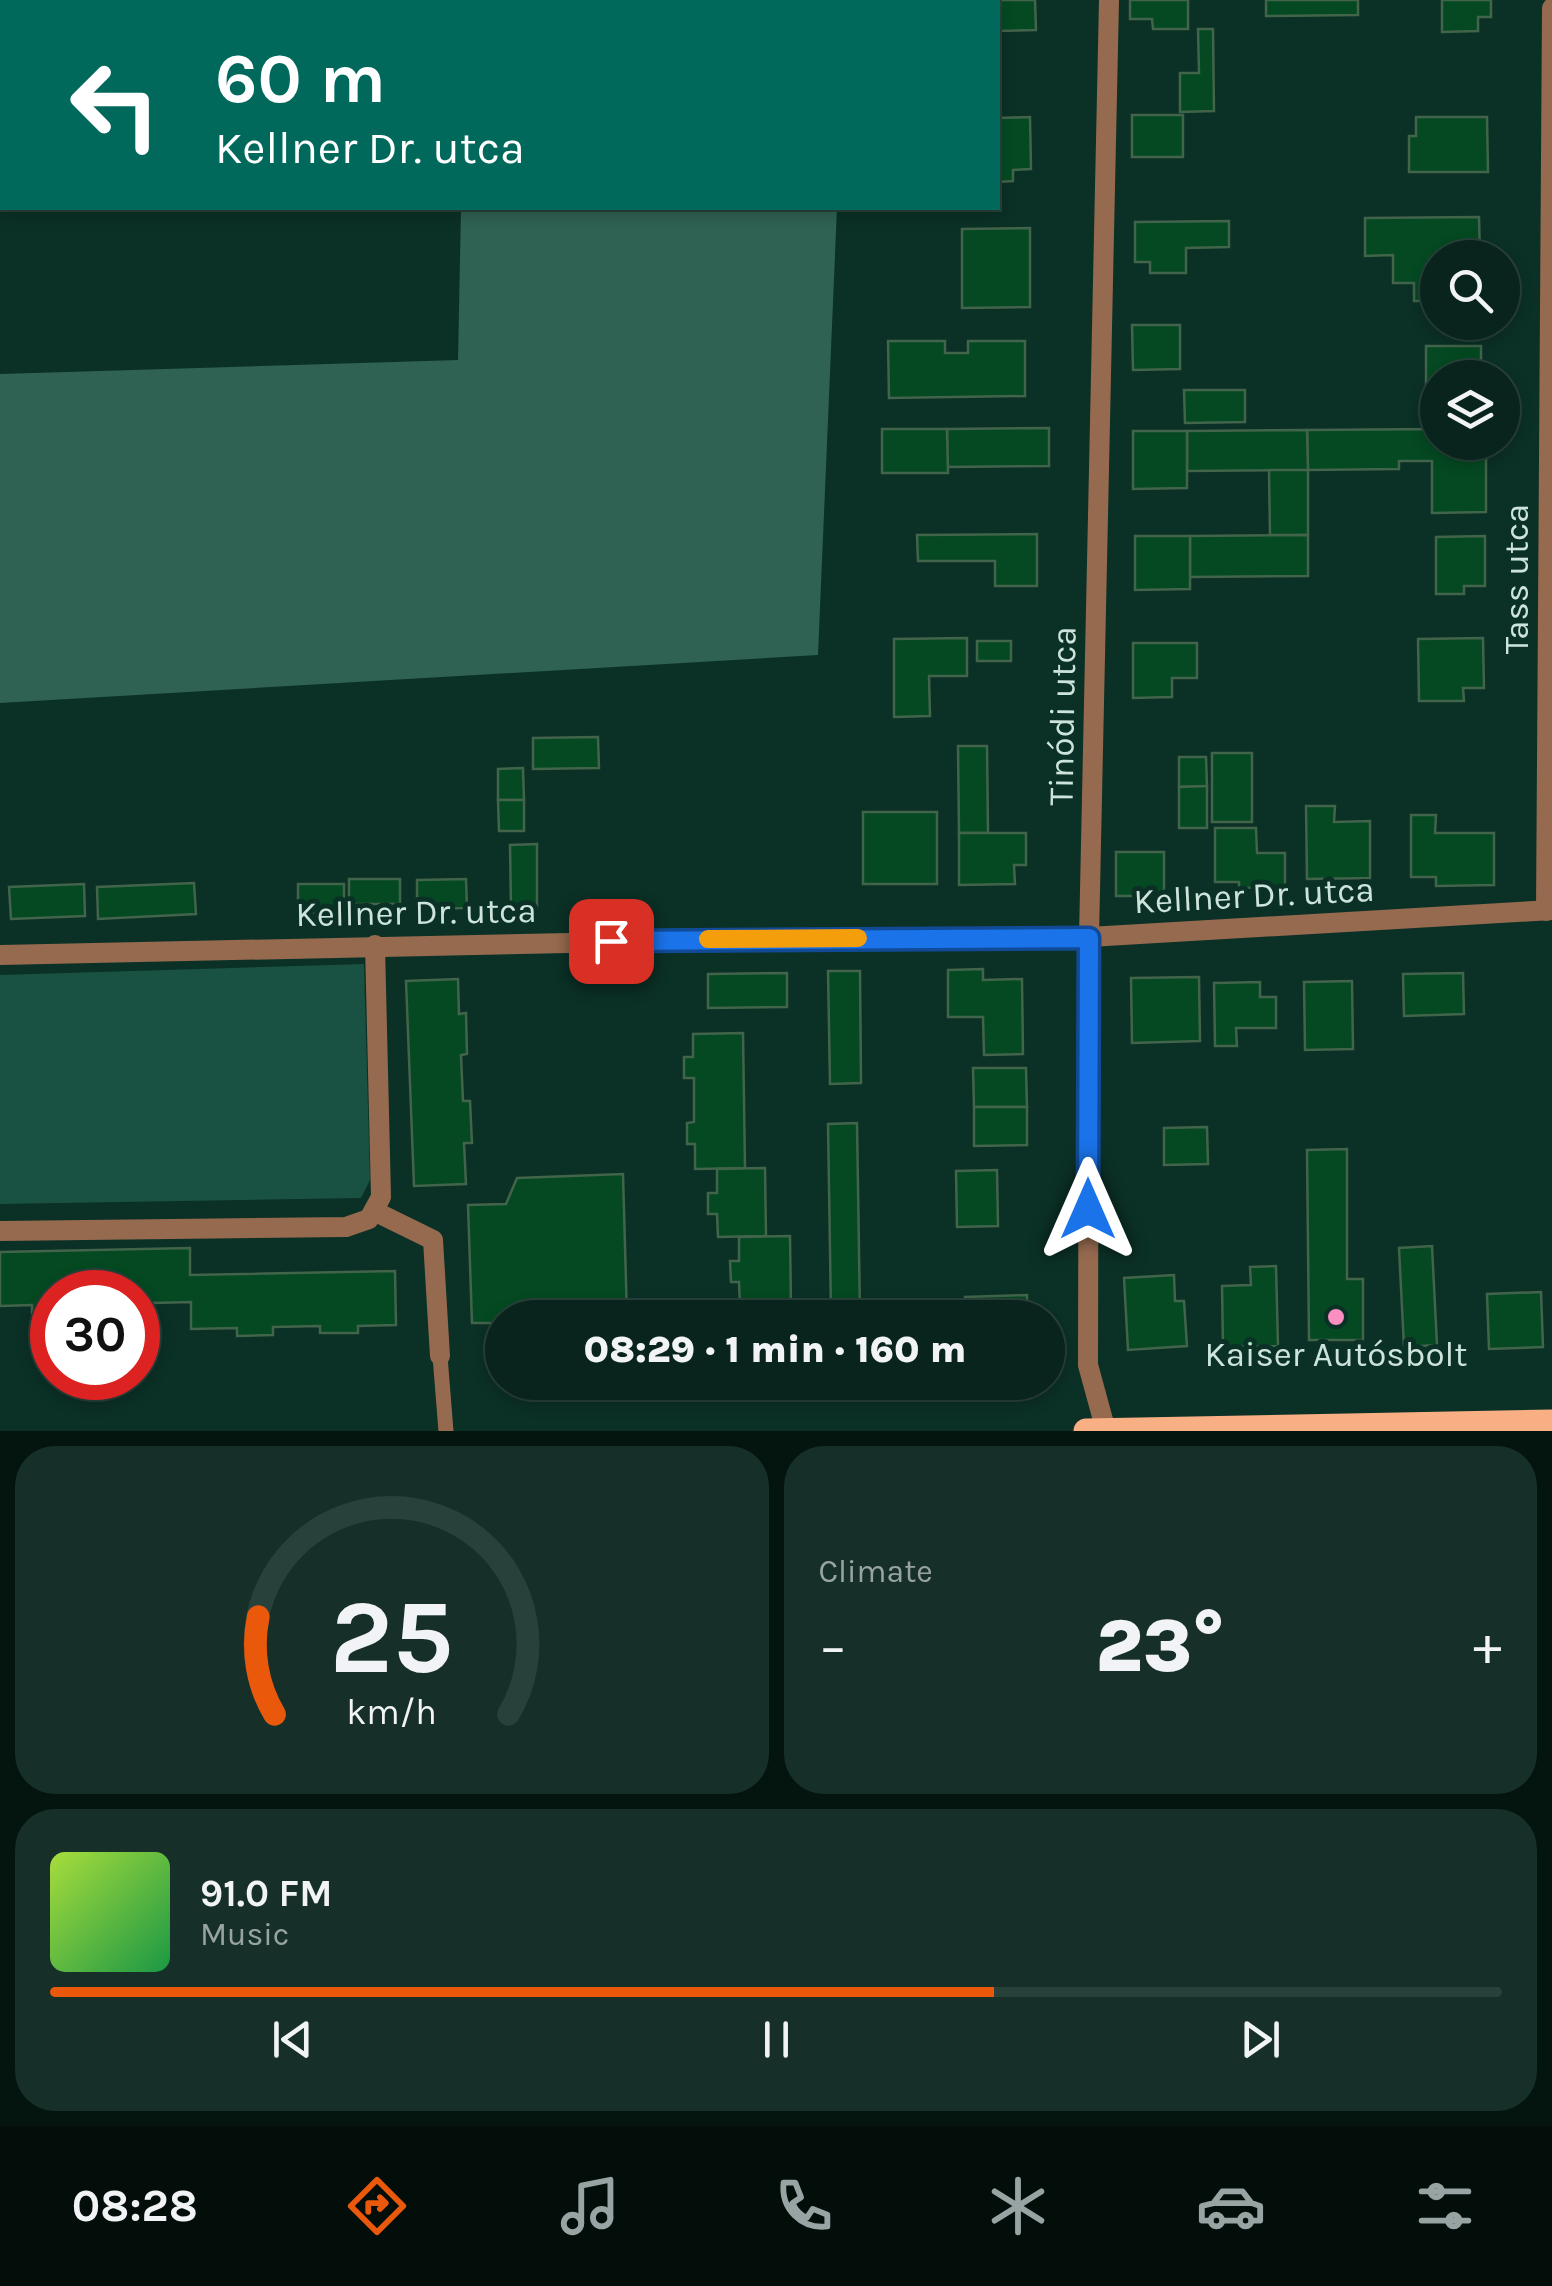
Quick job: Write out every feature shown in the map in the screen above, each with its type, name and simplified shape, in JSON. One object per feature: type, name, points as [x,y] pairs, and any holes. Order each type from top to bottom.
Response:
[{"type":"main road","points":[[1086,1431],[1546,1425]]},
{"type":"street","name":"Tinódi utca","points":[[1106,1431],[1088,1364],[1089,938],[1110,0]]},
{"type":"street","name":"Tass utca","points":[[1549,911],[1552,8]]},
{"type":"street","name":"Kellner Dr. utca","points":[[0,954],[808,938],[1089,938],[1549,911]]},
{"type":"street","points":[[0,1231],[346,1227],[369,1219],[381,1197],[375,945]]},
{"type":"street","points":[[376,1212],[434,1240],[440,1356]]},
{"type":"lane","points":[[440,1356],[446,1431]]},
{"type":"green space","points":[[461,210],[837,210],[818,655],[0,703],[0,374],[458,360]]},
{"type":"green space","points":[[364,964],[370,1180],[361,1198],[0,1204],[0,975]]},
{"type":"building","points":[[1000,0],[1035,0],[1036,30],[1000,31]]},
{"type":"building","points":[[1130,0],[1188,0],[1188,29],[1153,29],[1152,19],[1130,19]]},
{"type":"building","points":[[1266,0],[1358,0],[1358,15],[1266,16]]},
{"type":"building","points":[[1442,0],[1491,0],[1491,17],[1478,17],[1478,31],[1442,32]]},
{"type":"building","points":[[1198,29],[1213,29],[1214,111],[1180,112],[1180,73],[1199,73]]},
{"type":"building","points":[[1132,115],[1183,115],[1183,157],[1132,157]]},
{"type":"building","points":[[1030,117],[1031,169],[1013,170],[1013,181],[1000,182],[1000,118]]},
{"type":"building","points":[[1416,117],[1487,117],[1488,172],[1409,172],[1409,136],[1416,136]]},
{"type":"building","points":[[1479,217],[1480,240],[1420,240],[1420,301],[1414,301],[1414,283],[1393,283],[1393,255],[1365,256],[1365,218]]},
{"type":"building","points":[[1229,221],[1229,247],[1186,248],[1186,273],[1150,273],[1150,262],[1135,262],[1135,222]]},
{"type":"building","points":[[1030,228],[1030,307],[962,308],[962,229]]},
{"type":"building","points":[[1132,325],[1180,325],[1180,369],[1133,370]]},
{"type":"building","points":[[888,341],[945,341],[945,353],[968,353],[968,341],[1025,341],[1025,396],[889,398]]},
{"type":"building","points":[[1426,346],[1481,346],[1481,360],[1426,360]]},
{"type":"building","points":[[1184,390],[1245,390],[1245,422],[1185,423]]},
{"type":"building","points":[[1049,428],[1049,466],[947,467],[947,429]]},
{"type":"building","points":[[882,429],[947,429],[948,473],[882,473]]},
{"type":"building","points":[[1420,429],[1420,460],[1486,460],[1486,512],[1432,513],[1432,461],[1399,461],[1399,469],[1308,470],[1307,430]]},
{"type":"building","points":[[1307,430],[1308,470],[1187,471],[1187,431]]},
{"type":"building","points":[[1133,431],[1187,431],[1187,488],[1133,489]]},
{"type":"building","points":[[1269,470],[1308,470],[1308,535],[1270,535]]},
{"type":"building","points":[[1037,534],[1037,586],[995,586],[995,561],[918,561],[917,535]]},
{"type":"building","points":[[1308,535],[1308,576],[1190,577],[1190,536]]},
{"type":"building","points":[[1135,536],[1190,536],[1190,589],[1135,590]]},
{"type":"building","points":[[1485,536],[1485,586],[1464,586],[1464,594],[1436,594],[1436,537]]},
{"type":"building","points":[[967,638],[967,676],[929,676],[930,716],[894,717],[894,639]]},
{"type":"building","points":[[1483,638],[1484,688],[1463,688],[1464,701],[1419,701],[1418,639]]},
{"type":"building","points":[[977,641],[1011,641],[1011,661],[977,661]]},
{"type":"building","points":[[1133,643],[1197,643],[1197,678],[1172,678],[1172,697],[1133,698]]},
{"type":"building","points":[[598,737],[599,768],[533,769],[533,738]]},
{"type":"building","points":[[958,746],[987,746],[988,833],[959,833]]},
{"type":"building","points":[[1212,753],[1252,753],[1252,822],[1212,822]]},
{"type":"building","points":[[1179,757],[1206,757],[1207,786],[1179,787]]},
{"type":"building","points":[[523,768],[524,800],[498,800],[498,769]]},
{"type":"building","points":[[1207,786],[1207,828],[1179,828],[1179,787]]},
{"type":"building","points":[[498,800],[524,800],[524,831],[499,831]]},
{"type":"building","points":[[1306,806],[1335,806],[1334,822],[1370,821],[1370,878],[1307,879]]},
{"type":"building","points":[[863,812],[937,812],[937,884],[863,884]]},
{"type":"building","points":[[1411,815],[1436,815],[1435,833],[1494,833],[1494,885],[1436,886],[1436,877],[1411,877]]},
{"type":"building","points":[[1215,828],[1256,828],[1257,853],[1285,853],[1285,887],[1239,888],[1239,882],[1215,882]]},
{"type":"building","points":[[959,833],[1026,833],[1026,865],[1014,865],[1015,884],[959,885]]},
{"type":"building","points":[[537,844],[537,908],[511,909],[510,845]]},
{"type":"building","points":[[1116,852],[1164,852],[1164,896],[1116,896]]},
{"type":"building","points":[[349,879],[400,879],[400,904],[349,904]]},
{"type":"building","points":[[466,879],[467,908],[417,909],[417,880]]},
{"type":"building","points":[[194,883],[196,914],[98,919],[97,887]]},
{"type":"building","points":[[84,884],[85,916],[11,919],[9,887]]},
{"type":"building","points":[[298,884],[344,884],[344,912],[298,913]]},
{"type":"building","points":[[983,969],[983,980],[1022,979],[1023,1054],[984,1055],[983,1017],[948,1017],[948,970]]},
{"type":"building","points":[[828,971],[860,971],[861,1083],[830,1084]]},
{"type":"building","points":[[787,973],[787,1007],[708,1008],[708,974]]},
{"type":"building","points":[[1463,973],[1464,1014],[1404,1016],[1403,974]]},
{"type":"building","points":[[1199,977],[1200,1041],[1132,1043],[1131,978]]},
{"type":"building","points":[[458,979],[459,1014],[466,1013],[467,1054],[461,1055],[463,1101],[470,1101],[472,1143],[464,1143],[466,1184],[414,1186],[406,981]]},
{"type":"building","points":[[1352,981],[1353,1049],[1305,1050],[1304,982]]},
{"type":"building","points":[[1260,982],[1260,997],[1276,997],[1276,1028],[1236,1028],[1237,1046],[1215,1046],[1214,983]]},
{"type":"building","points":[[743,1033],[745,1168],[695,1169],[695,1144],[687,1144],[687,1123],[694,1122],[694,1078],[684,1078],[684,1057],[693,1057],[693,1034]]},
{"type":"building","points":[[973,1068],[1026,1068],[1027,1107],[974,1107]]},
{"type":"building","points":[[974,1107],[1027,1107],[1027,1145],[974,1146]]},
{"type":"building","points":[[857,1123],[860,1300],[831,1300],[828,1124]]},
{"type":"building","points":[[1207,1127],[1208,1164],[1164,1165],[1164,1128]]},
{"type":"building","points":[[1347,1149],[1347,1279],[1363,1279],[1363,1340],[1309,1340],[1307,1150]]},
{"type":"building","points":[[765,1168],[766,1236],[718,1237],[717,1214],[708,1214],[708,1193],[717,1193],[717,1169]]},
{"type":"building","points":[[997,1170],[998,1226],[957,1227],[956,1171]]},
{"type":"building","points":[[623,1174],[626,1300],[485,1300],[485,1323],[472,1323],[468,1205],[506,1204],[517,1178]]},
{"type":"building","points":[[790,1236],[791,1300],[740,1300],[739,1282],[731,1282],[730,1261],[739,1261],[739,1237]]},
{"type":"building","points":[[1432,1246],[1437,1345],[1404,1347],[1399,1248]]},
{"type":"building","points":[[190,1248],[190,1275],[395,1271],[396,1325],[358,1326],[358,1333],[320,1333],[320,1326],[273,1327],[273,1335],[237,1336],[237,1328],[191,1329],[191,1302],[160,1303],[160,1270],[30,1270],[30,1305],[0,1306],[0,1252]]},
{"type":"building","points":[[1276,1266],[1278,1346],[1223,1347],[1222,1286],[1251,1285],[1250,1267]]},
{"type":"building","points":[[1174,1275],[1175,1301],[1184,1301],[1187,1346],[1128,1350],[1124,1278]]},
{"type":"building","points":[[1541,1292],[1543,1347],[1489,1349],[1487,1294]]},
{"type":"building","points":[[1027,1295],[1027,1300],[965,1300]]},
{"type":"slow traffic","points":[[708,939],[858,938]]},
{"type":"place","name":"Kaiser Autósbolt","points":[[1336,1317]]},
{"type":"route","points":[[611,941],[1089,938],[1088,1209]]}]
